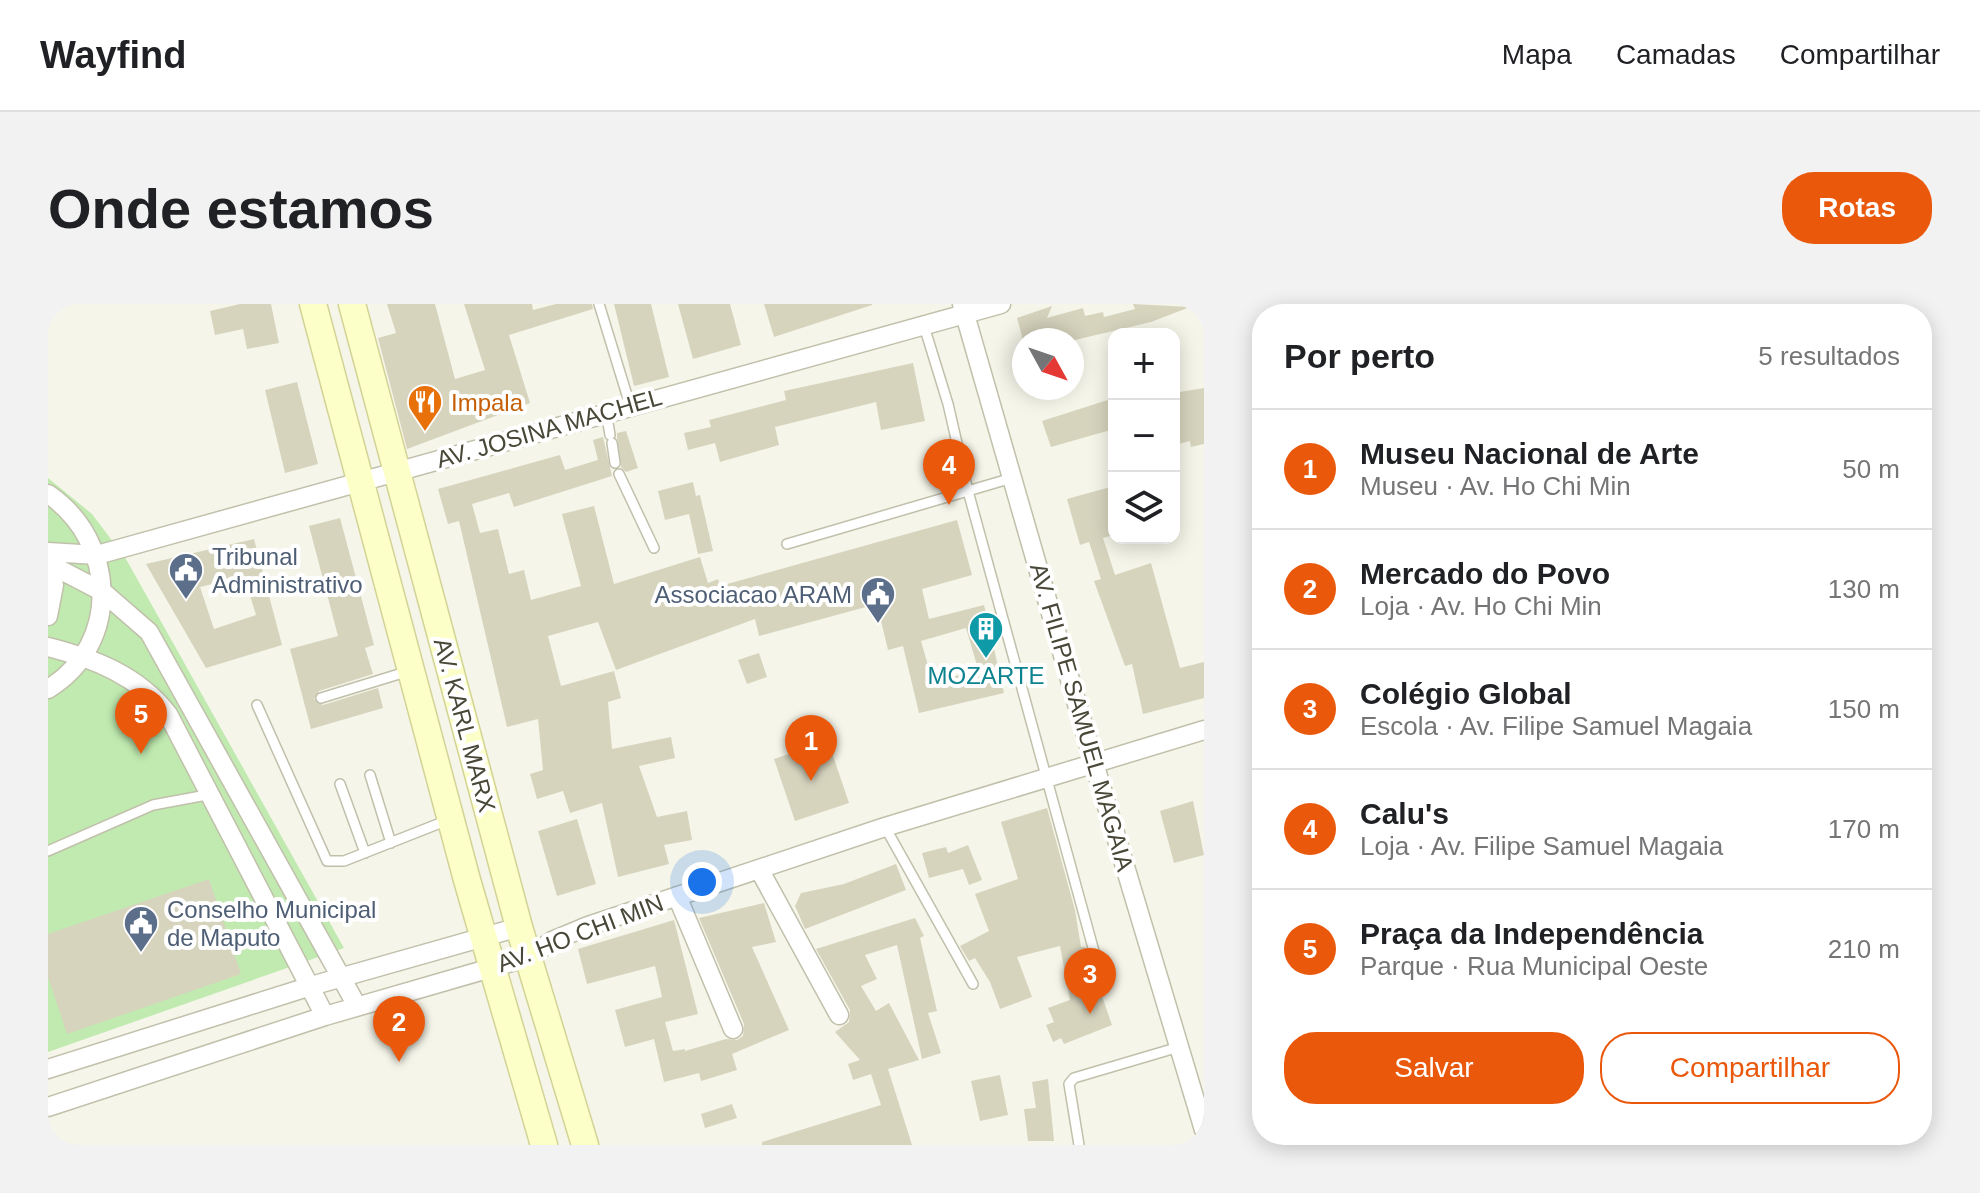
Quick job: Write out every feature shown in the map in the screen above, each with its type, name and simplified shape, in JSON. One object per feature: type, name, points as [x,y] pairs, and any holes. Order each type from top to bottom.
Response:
[{"type":"street","name":"AV. KARL MARX","points":[[313,304],[363,480],[451,819],[544,1145]]},
{"type":"street","name":"AV. KARL MARX","points":[[352,304],[519,927],[585,1145]]},
{"type":"street","name":"AV. JOSINA MACHEL","points":[[48,559],[97,555],[606,411],[924,326],[964,309],[1001,304]]},
{"type":"street","name":"AV. FILIPE SAMUEL MAGAIA","points":[[964,309],[1094,763],[1204,1130]]},
{"type":"street","points":[[48,494],[70,511],[86,531],[97,555],[103,592],[97,627],[83,656],[61,682],[48,689]]},
{"type":"street","points":[[48,559],[103,592],[132,614],[162,652],[357,1006]]},
{"type":"street","points":[[48,559],[54,585],[48,616]]},
{"type":"street","points":[[48,647],[83,656],[117,670],[156,699],[212,794],[325,1016]]},
{"type":"street","name":"AV. HO CHI MIN","points":[[48,1107],[357,1006],[529,957],[552,941],[576,931],[885,827],[1204,730]]},
{"type":"street","points":[[759,869],[839,1015]]},
{"type":"street","points":[[677,896],[733,1029]]},
{"type":"street","name":"AV. HO CHI MIN","points":[[48,1069],[311,986],[519,927]]},
{"type":"lane","points":[[599,304],[630,405]]},
{"type":"lane","points":[[924,326],[948,404],[968,491],[1101,977]]},
{"type":"lane","points":[[606,411],[615,463]]},
{"type":"lane","points":[[619,474],[654,548]]},
{"type":"lane","points":[[787,544],[1012,478]]},
{"type":"lane","points":[[321,698],[412,670]]},
{"type":"lane","points":[[257,705],[327,861],[344,861],[451,819]]},
{"type":"lane","points":[[370,775],[391,843]]},
{"type":"lane","points":[[340,784],[365,853]]},
{"type":"lane","points":[[48,851],[153,805],[212,794]]},
{"type":"lane","points":[[885,827],[973,984]]},
{"type":"lane","points":[[1079,1145],[1069,1084],[1074,1078],[1179,1047]]},
{"type":"green space","points":[[48,478],[92,514],[126,559],[344,948],[48,1052]]},
{"type":"building","points":[[240,304],[271,304],[279,343],[247,349],[243,329],[215,335],[210,311]]},
{"type":"building","points":[[387,304],[435,304],[455,379],[485,370],[464,304],[532,304],[533,310],[556,304],[592,304],[593,309],[509,335],[530,403],[407,449],[378,338],[396,333]]},
{"type":"building","points":[[614,304],[651,304],[669,377],[634,386]]},
{"type":"building","points":[[678,304],[730,304],[741,345],[693,359]]},
{"type":"building","points":[[764,304],[872,304],[872,305],[774,337]]},
{"type":"building","points":[[1133,304],[1190,307],[1151,322],[1126,328],[1108,328],[1108,332],[1084,338],[1084,328],[1020,328],[1017,318],[1052,306],[1047,318],[1083,308],[1085,316],[1103,312],[1104,317],[1135,309]]},
{"type":"building","points":[[913,363],[925,421],[881,430],[876,402],[775,427],[779,445],[720,462],[715,443],[688,450],[684,433],[711,427],[709,420],[786,400],[784,391]]},
{"type":"building","points":[[297,382],[318,464],[285,473],[265,390]]},
{"type":"building","points":[[1204,388],[1204,444],[1191,447],[1190,441],[1180,444],[1180,392]]},
{"type":"building","points":[[1108,400],[1108,431],[1051,447],[1042,421]]},
{"type":"building","points":[[626,431],[638,468],[626,472],[621,467],[617,433]]},
{"type":"building","points":[[603,437],[612,476],[514,507],[509,493],[472,504],[480,533],[498,529],[509,574],[524,570],[531,600],[581,586],[562,514],[594,506],[614,584],[700,557],[708,583],[718,579],[720,586],[957,520],[972,575],[922,589],[929,619],[984,605],[1004,693],[919,713],[903,646],[888,650],[877,604],[759,636],[755,619],[616,670],[598,622],[548,636],[561,686],[614,671],[621,698],[608,702],[612,749],[671,737],[675,758],[639,766],[657,817],[687,811],[692,840],[664,845],[669,864],[618,877],[602,803],[570,813],[563,791],[537,799],[530,774],[543,770],[538,719],[507,727],[459,521],[448,524],[438,489],[560,455],[565,470],[598,460],[593,440]],"holes":[[[966,628],[978,669],[933,683],[921,641]]]},
{"type":"building","points":[[693,482],[696,496],[700,495],[713,551],[698,554],[689,514],[665,520],[658,491]]},
{"type":"building","points":[[1108,488],[1108,537],[1103,538],[1115,575],[1151,563],[1180,668],[1204,662],[1204,698],[1143,714],[1132,664],[1125,666],[1094,581],[1101,579],[1089,542],[1080,545],[1067,499]]},
{"type":"building","points":[[340,518],[374,645],[365,648],[373,674],[319,691],[314,699],[323,705],[378,688],[383,708],[311,729],[290,649],[338,636],[309,526]]},
{"type":"building","name":"Tribunal Administrativo","points":[[254,539],[282,645],[206,668],[146,564]],"holes":[[[244,576],[256,615],[214,629],[200,587]]]},
{"type":"building","points":[[759,653],[767,677],[747,684],[738,660]]},
{"type":"building","points":[[828,741],[849,803],[795,821],[774,759]]},
{"type":"building","points":[[1193,801],[1204,855],[1174,863],[1160,811]]},
{"type":"building","points":[[1047,808],[1075,910],[1081,947],[1085,947],[1112,1025],[1064,1044],[1061,1038],[1053,1042],[1046,1025],[1054,1022],[1048,1008],[1070,1000],[1060,946],[1017,957],[1032,997],[1000,1009],[990,982],[975,958],[969,961],[960,946],[989,931],[975,894],[1018,879],[1001,822]]},
{"type":"building","points":[[577,819],[596,884],[557,896],[538,831]]},
{"type":"building","points":[[968,845],[982,880],[969,885],[963,869],[929,878],[922,853],[946,847],[948,853]]},
{"type":"building","points":[[896,864],[906,890],[805,929],[795,906],[801,893],[844,884]]},
{"type":"building","name":"Conselho Municipal de Maputo","points":[[209,879],[241,974],[67,1034],[48,977],[48,934]]},
{"type":"building","points":[[764,903],[776,942],[752,947],[789,1030],[732,1054],[737,1070],[701,1081],[699,1073],[664,1082],[654,1039],[625,1047],[615,1010],[662,997],[655,966],[587,984],[578,949],[674,920],[698,1014],[665,1022],[673,1051],[685,1051],[726,1039],[737,1040],[743,1036],[744,1024],[699,918]]},
{"type":"building","points":[[915,918],[924,936],[920,938],[937,1011],[928,1013],[941,1053],[922,1059],[897,945],[865,955],[877,979],[861,986],[876,1011],[889,1003],[919,1060],[888,1069],[912,1145],[762,1145],[762,1142],[881,1105],[871,1074],[853,1080],[848,1064],[860,1060],[835,1032],[849,1022],[850,1010],[816,949]]},
{"type":"building","points":[[1000,1075],[1008,1115],[980,1121],[971,1081]]},
{"type":"building","points":[[1048,1079],[1054,1141],[1028,1141],[1024,1109],[1036,1108],[1032,1082]]},
{"type":"building","points":[[732,1104],[737,1118],[705,1128],[701,1114]]},
{"type":"place","name":"Impala","points":[[425,433]]},
{"type":"place","name":"Calu's","points":[[949,505]]},
{"type":"place","name":"Tribunal Administrativo","points":[[186,601]]},
{"type":"place","name":"Associacao ARAM","points":[[878,625]]},
{"type":"place","name":"MOZARTE","points":[[986,660]]},
{"type":"place","name":"Praça da Independência","points":[[141,754]]},
{"type":"place","name":"Museu Nacional de Arte","points":[[811,781]]},
{"type":"place","name":"Conselho Municipal de Maputo","points":[[141,954]]},
{"type":"place","name":"Colégio Global","points":[[1090,1014]]},
{"type":"place","name":"Mercado do Povo","points":[[399,1062]]}]
